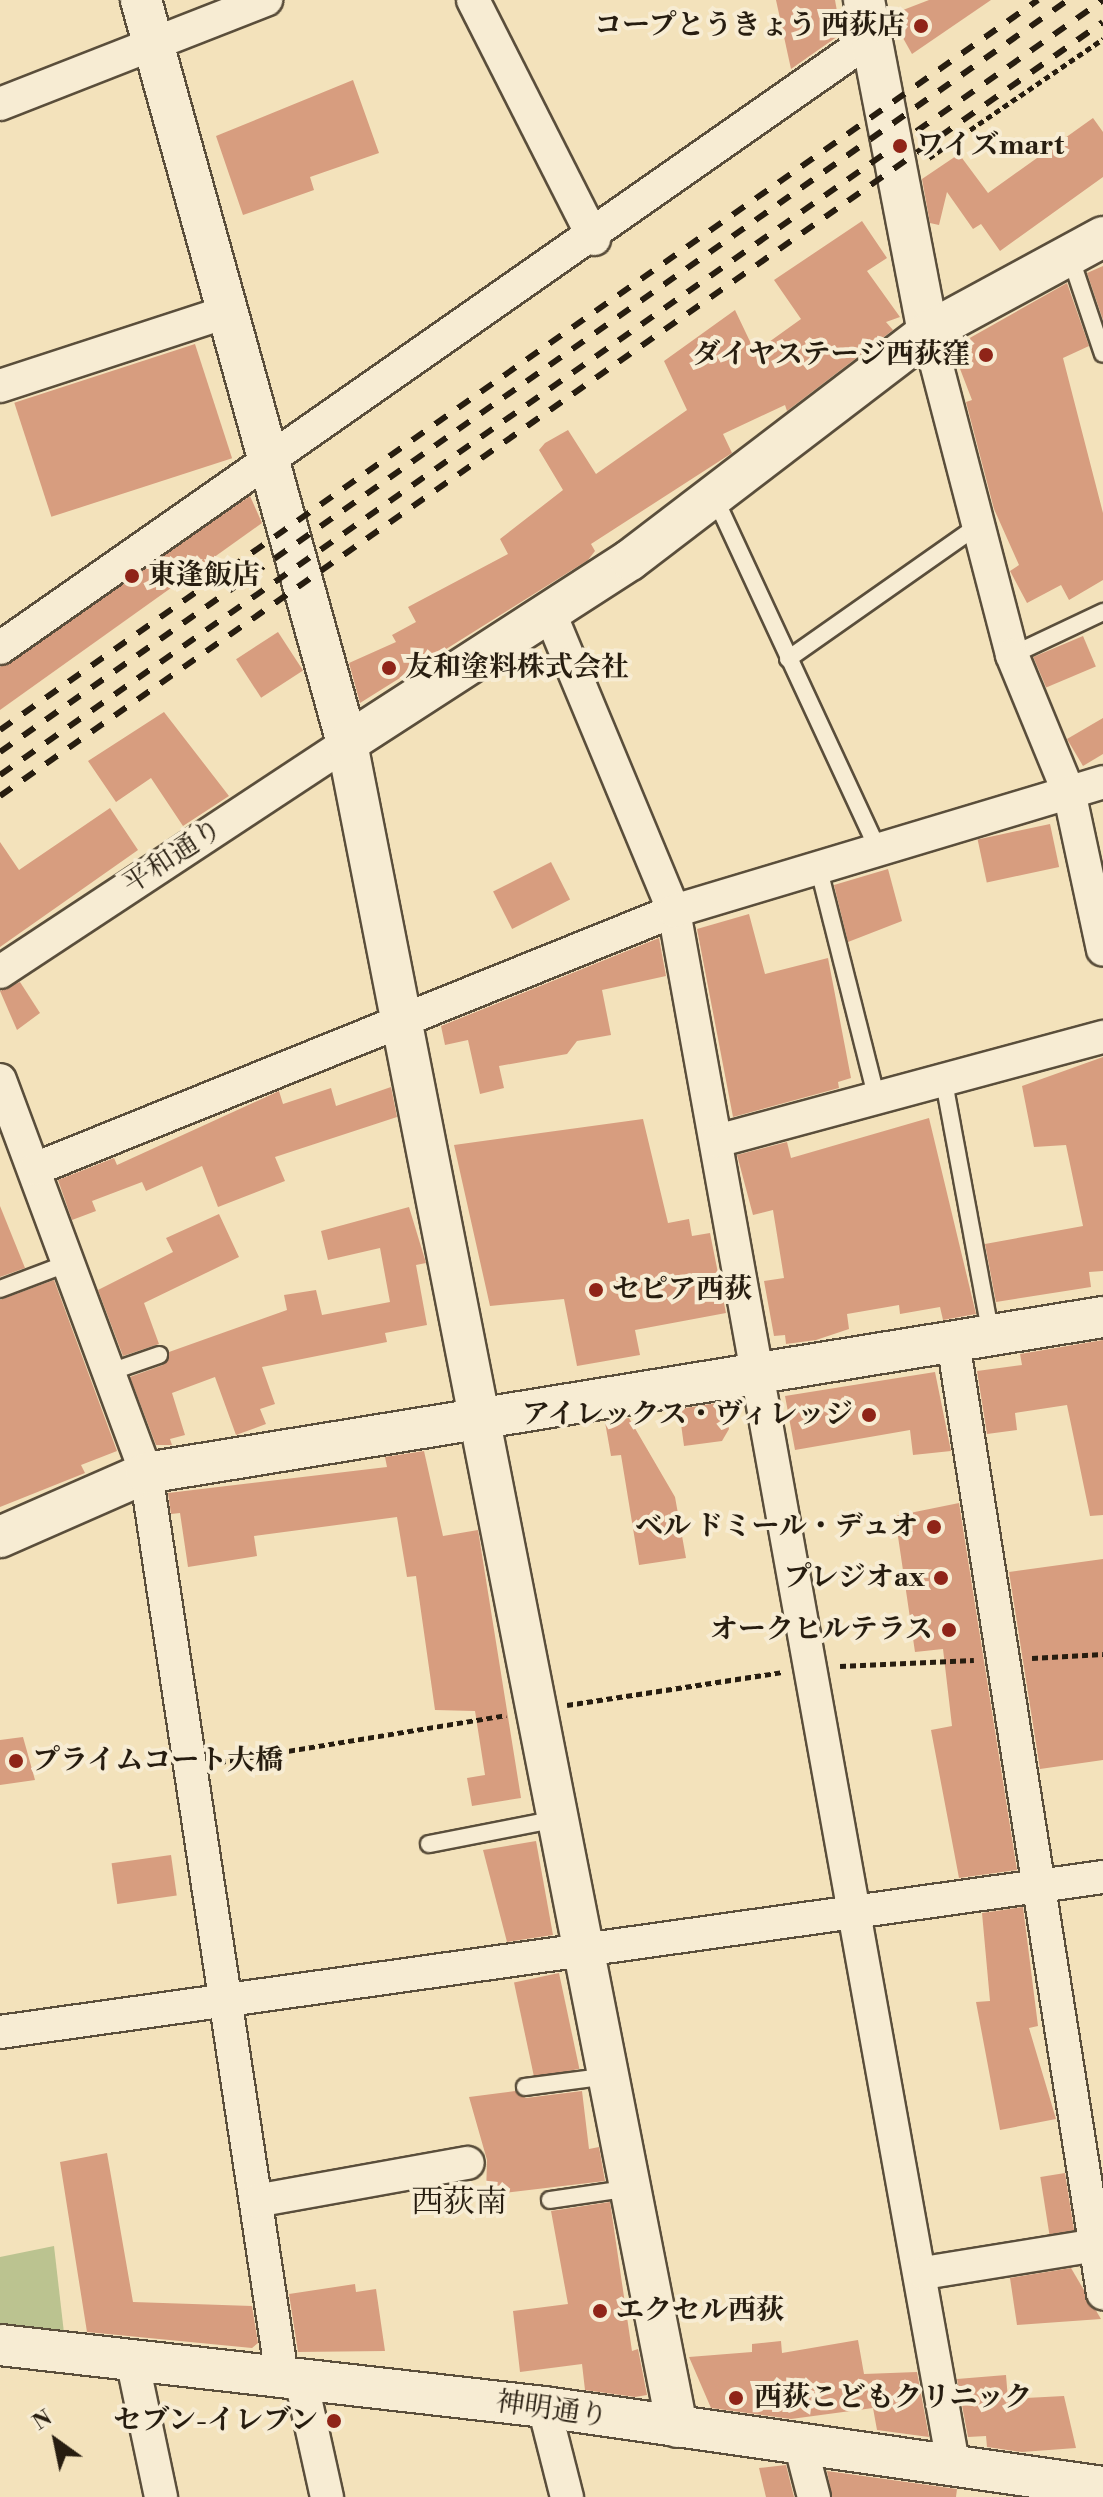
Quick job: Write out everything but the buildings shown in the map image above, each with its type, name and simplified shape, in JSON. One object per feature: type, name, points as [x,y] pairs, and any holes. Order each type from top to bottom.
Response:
[{"type":"street","points":[[141,0],[347,743],[399,1023],[560,1818],[677,2427]]},
{"type":"street","points":[[0,104],[266,0]]},
{"type":"street","points":[[473,0],[594,239]]},
{"type":"street","points":[[864,0],[896,182],[928,332],[1012,655],[1070,796],[1103,950]]},
{"type":"street","points":[[0,648],[594,239],[870,39]]},
{"type":"street","points":[[347,743],[551,616],[928,332],[1086,245]]},
{"type":"street","points":[[0,386],[226,312]]},
{"type":"street","points":[[551,616],[674,911],[924,2273],[976,2476]]},
{"type":"street","name":"平和通り","points":[[0,972],[347,743]]},
{"type":"street","points":[[35,1169],[674,911],[1070,796],[1103,782]]},
{"type":"street","points":[[717,1141],[1103,1037]]},
{"type":"street","points":[[0,1080],[71,1262],[146,1473],[256,2201],[292,2378],[327,2497]]},
{"type":"street","points":[[0,1537],[146,1473],[758,1368],[953,1342],[1103,1317]]},
{"type":"street","points":[[953,1342],[1037,1887],[1099,2245],[1103,2293]]},
{"type":"street","points":[[0,2032],[226,2001],[585,1945],[1103,1877]]},
{"type":"street","points":[[256,2201],[468,2163]]},
{"type":"street","points":[[924,2273],[1099,2245]]},
{"type":"street","name":"神明通り","points":[[0,2345],[133,2364],[292,2378],[544,2407],[800,2443],[976,2476],[1103,2487]]},
{"type":"street","points":[[133,2364],[161,2497]]},
{"type":"street","points":[[544,2407],[567,2497]]},
{"type":"street","points":[[800,2443],[814,2497]]},
{"type":"lane","points":[[1086,245],[1103,354]]},
{"type":"lane","points":[[714,495],[879,852]]},
{"type":"lane","points":[[788,659],[977,526]]},
{"type":"lane","points":[[1012,655],[1103,612]]},
{"type":"lane","points":[[819,870],[877,1100]]},
{"type":"lane","points":[[944,1082],[992,1336]]},
{"type":"lane","points":[[0,1289],[71,1262]]},
{"type":"lane","points":[[110,1372],[159,1355]]},
{"type":"lane","points":[[429,1844],[560,1818]]},
{"type":"lane","points":[[525,2087],[611,2076]]},
{"type":"lane","points":[[550,2200],[632,2188]]},
{"type":"path","points":[[896,182],[1103,39]]},
{"type":"path","points":[[190,1767],[815,1667],[1103,1654]]},
{"type":"green space","points":[[54,2246],[64,2333],[0,2329],[0,2257]]},
{"type":"railway","points":[[0,730],[1038,0]]},
{"type":"railway","points":[[0,752],[1068,0]]},
{"type":"railway","points":[[0,775],[1103,0]]},
{"type":"railway","points":[[0,796],[1103,22]]},
{"type":"place","name":"コープとうきょう 西荻店","points":[[921,26]]},
{"type":"place","name":"ワイズmart","points":[[900,146]]},
{"type":"place","name":"ダイヤステージ西荻窪","points":[[986,355]]},
{"type":"place","name":"東逢飯店","points":[[132,576]]},
{"type":"place","name":"友和塗料株式会社","points":[[389,668]]},
{"type":"place","name":"セピア西荻","points":[[596,1290]]},
{"type":"place","name":"アイレックス・ヴィレッジ","points":[[869,1415]]},
{"type":"place","name":"ベル ドミール・デュオ","points":[[934,1527]]},
{"type":"place","name":"プレジオax","points":[[941,1578]]},
{"type":"place","name":"オークヒルテラス","points":[[949,1630]]},
{"type":"place","name":"プライムコート大橋","points":[[16,1761]]},
{"type":"place","name":"エクセル西荻","points":[[600,2311]]},
{"type":"place","name":"西荻こどもクリニック","points":[[736,2398]]},
{"type":"place","name":"セブン-イレブン","points":[[334,2421]]},
{"type":"district","name":"西荻南","points":[[459,2202]]}]
